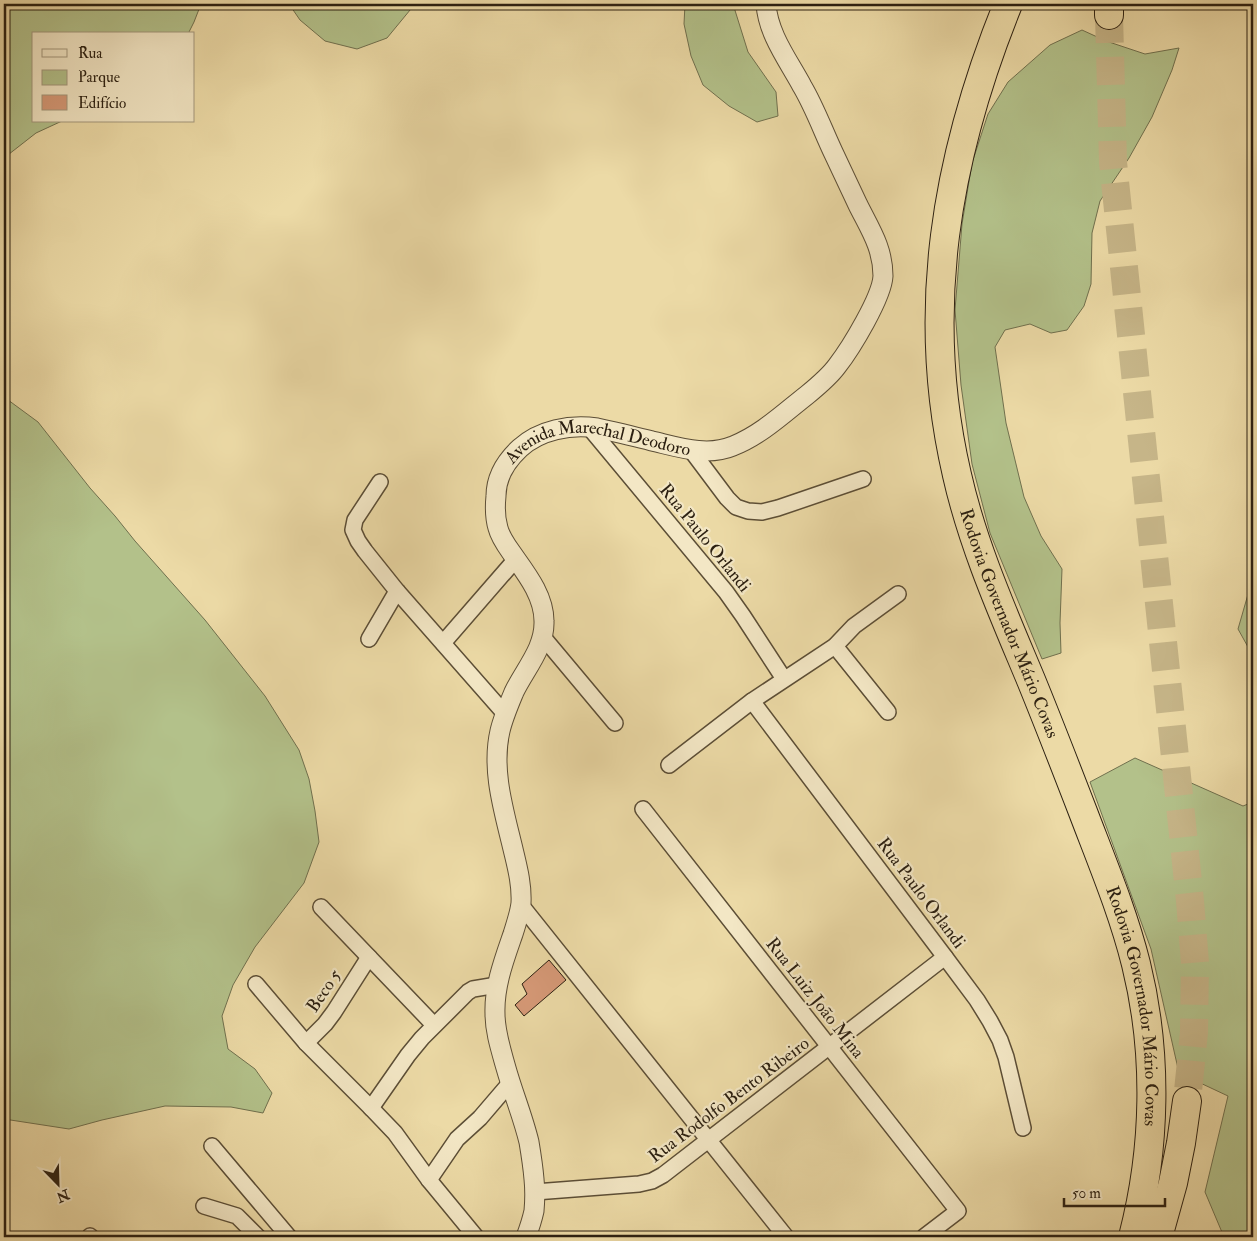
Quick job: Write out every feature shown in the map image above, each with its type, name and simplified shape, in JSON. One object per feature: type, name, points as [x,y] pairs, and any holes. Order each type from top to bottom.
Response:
[{"type":"highway","name":"Rodovia Governador Mário Covas","points":[[1008,4],[968,116],[947,212],[939,294],[941,380],[949,437],[968,517],[995,593],[1033,684],[1109,879],[1124,922],[1143,996],[1151,1060],[1151,1126],[1144,1190],[1133,1237]]},
{"type":"highway","name":"Rodovia Governador Mário Covas","points":[[1158,1237],[1173,1182],[1187,1101]]},
{"type":"street","name":"Avenida Marechal Deodoro","points":[[526,1237],[534,1210],[535,1192],[529,1142],[499,1045],[494,1011],[497,985],[521,905],[521,885],[502,803],[497,756],[500,731],[514,692],[543,637],[544,620],[540,600],[530,580],[505,543],[498,528],[495,511],[496,490],[501,472],[510,457],[535,436],[570,426],[588,426],[691,450],[712,451],[731,447],[750,438],[772,423],[822,382],[838,366],[863,326],[883,278],[881,257],[873,232],[859,207],[812,104],[779,46],[772,30],[766,4]]},
{"type":"street","name":"Rua Paulo Orlandi","points":[[588,426],[726,592],[784,679]]},
{"type":"street","points":[[691,450],[727,498],[736,507],[748,511],[762,512],[778,508],[863,479]]},
{"type":"street","points":[[380,482],[356,520],[353,530],[358,541],[397,591],[506,715]]},
{"type":"street","points":[[443,642],[516,559]]},
{"type":"street","points":[[369,639],[397,591]]},
{"type":"street","points":[[669,765],[752,700],[835,646],[854,626],[898,594]]},
{"type":"street","points":[[543,637],[615,723]]},
{"type":"street","points":[[835,646],[888,712]]},
{"type":"street","name":"Rua Paulo Orlandi","points":[[752,700],[977,1000],[1000,1040],[1023,1128]]},
{"type":"street","name":"Rua Luiz João Mina","points":[[643,809],[958,1211],[924,1237]]},
{"type":"street","points":[[521,905],[786,1237]]},
{"type":"street","points":[[321,907],[434,1024]]},
{"type":"street","name":"Beco 5","points":[[306,1043],[334,1012],[369,957]]},
{"type":"street","name":"Rua Rodolfo Bento Ribeiro","points":[[535,1192],[639,1184],[652,1181],[664,1175],[945,957]]},
{"type":"street","points":[[256,984],[306,1043],[395,1133],[429,1180],[476,1237]]},
{"type":"street","points":[[371,1108],[408,1055],[434,1024],[468,992],[473,989],[497,985]]},
{"type":"street","points":[[429,1180],[457,1139],[484,1114],[510,1083]]},
{"type":"street","points":[[212,1146],[289,1237]]},
{"type":"street","points":[[204,1206],[237,1216],[258,1237]]},
{"type":"green space","points":[[4,4],[201,4],[189,32],[32,32],[32,122],[60,122],[36,133],[4,158]]},
{"type":"green space","points":[[289,4],[415,4],[387,38],[357,49],[325,41],[300,20]]},
{"type":"green space","points":[[685,4],[733,4],[748,52],[776,92],[778,116],[757,122],[729,106],[703,85],[691,56],[684,24]]},
{"type":"green space","points":[[1082,30],[1106,41],[1145,54],[1179,48],[1152,117],[1129,158],[1100,201],[1092,233],[1091,284],[1084,306],[1067,330],[1051,333],[1030,324],[1005,330],[995,347],[1006,423],[1024,497],[1041,536],[1062,569],[1061,653],[1042,659],[990,533],[972,464],[961,385],[955,310],[962,224],[972,163],[988,114],[1008,82],[1050,45]]},
{"type":"green space","points":[[4,397],[38,422],[90,488],[205,620],[265,696],[299,750],[309,779],[319,842],[304,883],[255,947],[233,985],[222,1016],[228,1049],[255,1069],[272,1093],[263,1113],[231,1107],[165,1106],[69,1129],[4,1119]]},
{"type":"green space","points":[[1253,577],[1253,656],[1238,629]]},
{"type":"green space","points":[[1135,758],[1243,806],[1253,802],[1253,1237],[1224,1237],[1205,1192],[1228,1096],[1179,1073],[1151,949],[1090,782]]},
{"type":"building","points":[[549,960],[566,980],[524,1016],[515,1005],[527,994],[522,984]]},
{"type":"tunnel","points":[[1109,15],[1113,162],[1195,963],[1194,1032],[1187,1101]]}]
